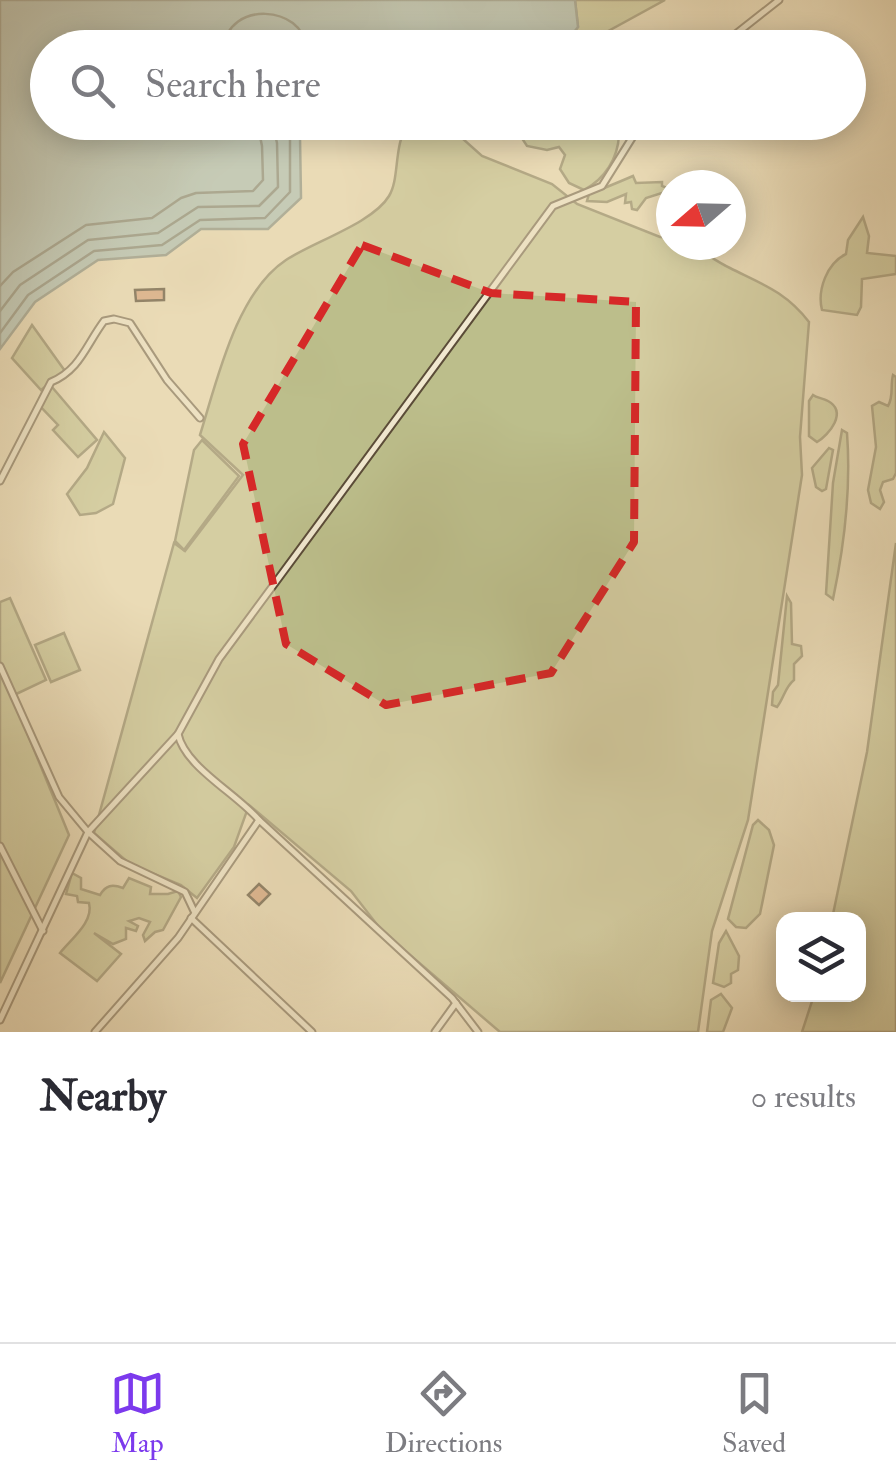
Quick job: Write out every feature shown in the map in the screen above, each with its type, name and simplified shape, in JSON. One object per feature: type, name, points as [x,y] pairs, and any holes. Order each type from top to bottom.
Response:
[{"type":"lane","points":[[740,30],[778,0]]},
{"type":"lane","points":[[0,1020],[88,832],[178,734],[219,659],[553,206],[602,186],[631,140]]},
{"type":"lane","points":[[0,481],[51,382],[66,375],[82,359],[104,321],[130,323],[167,380],[200,418]]},
{"type":"lane","points":[[0,666],[60,797],[88,832],[136,871],[179,887],[188,895],[193,915],[312,1032]]},
{"type":"lane","points":[[178,734],[188,756],[243,801],[456,1003],[478,1032]]},
{"type":"lane","points":[[95,1032],[178,938],[259,820]]},
{"type":"lane","points":[[0,846],[43,931]]},
{"type":"lane","points":[[435,1032],[456,1003]]},
{"type":"highlighted area","points":[[362,245],[491,293],[636,302],[634,542],[551,673],[386,705],[286,644],[243,444]]},
{"type":"green space","points":[[575,0],[665,0],[610,30],[576,30]]},
{"type":"green space","points":[[401,140],[464,140],[482,156],[552,184],[577,204],[656,235],[656,260],[716,260],[782,296],[809,322],[800,437],[802,475],[748,820],[712,931],[698,1032],[500,1032],[382,931],[351,891],[249,805],[234,847],[197,898],[181,885],[130,864],[94,833],[174,543],[185,551],[243,475],[200,435],[241,316],[269,275],[286,260],[370,215],[392,189]]},
{"type":"green space","points":[[523,140],[618,140],[604,174],[584,190],[569,183],[560,169],[565,155],[559,147],[547,150],[527,146]]},
{"type":"green space","points":[[633,176],[636,183],[656,182],[656,195],[646,198],[637,210],[632,209],[631,202],[625,203],[626,194],[607,202],[587,201],[589,194]]},
{"type":"green space","points":[[863,217],[869,236],[867,253],[896,256],[896,274],[862,279],[857,315],[822,310],[825,278],[846,254],[848,240]]},
{"type":"green space","points":[[32,325],[65,371],[41,390],[12,358]]},
{"type":"green space","points":[[893,375],[896,473],[893,479],[883,482],[880,490],[884,502],[880,509],[871,503],[868,490],[876,447],[872,406],[879,402],[888,406]]},
{"type":"green space","points":[[52,387],[97,440],[78,457],[53,430],[58,425],[40,406]]},
{"type":"green space","points":[[813,395],[828,401],[836,411],[831,429],[817,442],[809,436],[809,401]]},
{"type":"green space","points":[[842,430],[847,433],[847,495],[833,599],[826,594],[833,483]]},
{"type":"green space","points":[[104,432],[125,458],[113,504],[96,513],[80,515],[67,494],[87,468]]},
{"type":"green space","points":[[202,440],[239,476],[184,550],[175,541],[194,450]]},
{"type":"green space","points":[[829,448],[833,450],[826,489],[822,491],[816,487],[812,468]]},
{"type":"green space","points":[[896,543],[896,1032],[802,1032],[812,1002],[866,1002],[866,912],[833,912],[867,752]]},
{"type":"green space","points":[[787,596],[791,603],[792,644],[801,646],[802,656],[794,664],[794,680],[777,707],[772,705],[773,692],[778,685]]},
{"type":"green space","points":[[10,598],[46,680],[12,696],[69,835],[0,983],[0,602]]},
{"type":"green space","points":[[64,633],[80,670],[51,682],[35,645]]},
{"type":"green space","points":[[758,820],[769,830],[774,845],[760,914],[746,928],[736,927],[728,919],[753,825]]},
{"type":"green space","points":[[72,873],[81,878],[81,889],[100,895],[110,886],[123,888],[129,878],[151,887],[150,894],[178,891],[181,897],[163,930],[145,941],[143,935],[150,922],[139,918],[129,921],[138,926],[136,931],[126,928],[126,939],[113,944],[94,933],[121,954],[97,981],[60,953],[85,923],[90,910],[89,903],[78,902],[77,896],[66,894]]},
{"type":"green space","points":[[726,931],[739,956],[738,970],[724,987],[713,983],[719,943]]},
{"type":"green space","points":[[721,994],[732,1008],[723,1032],[707,1032],[711,1000]]},
{"type":"water","points":[[0,0],[575,0],[576,30],[30,30],[30,140],[300,140],[301,198],[268,229],[201,229],[166,255],[98,260],[35,302],[0,349]]},
{"type":"building","points":[[164,289],[164,300],[136,301],[135,290]]},
{"type":"building","points":[[259,884],[270,894],[259,905],[248,895]]}]
